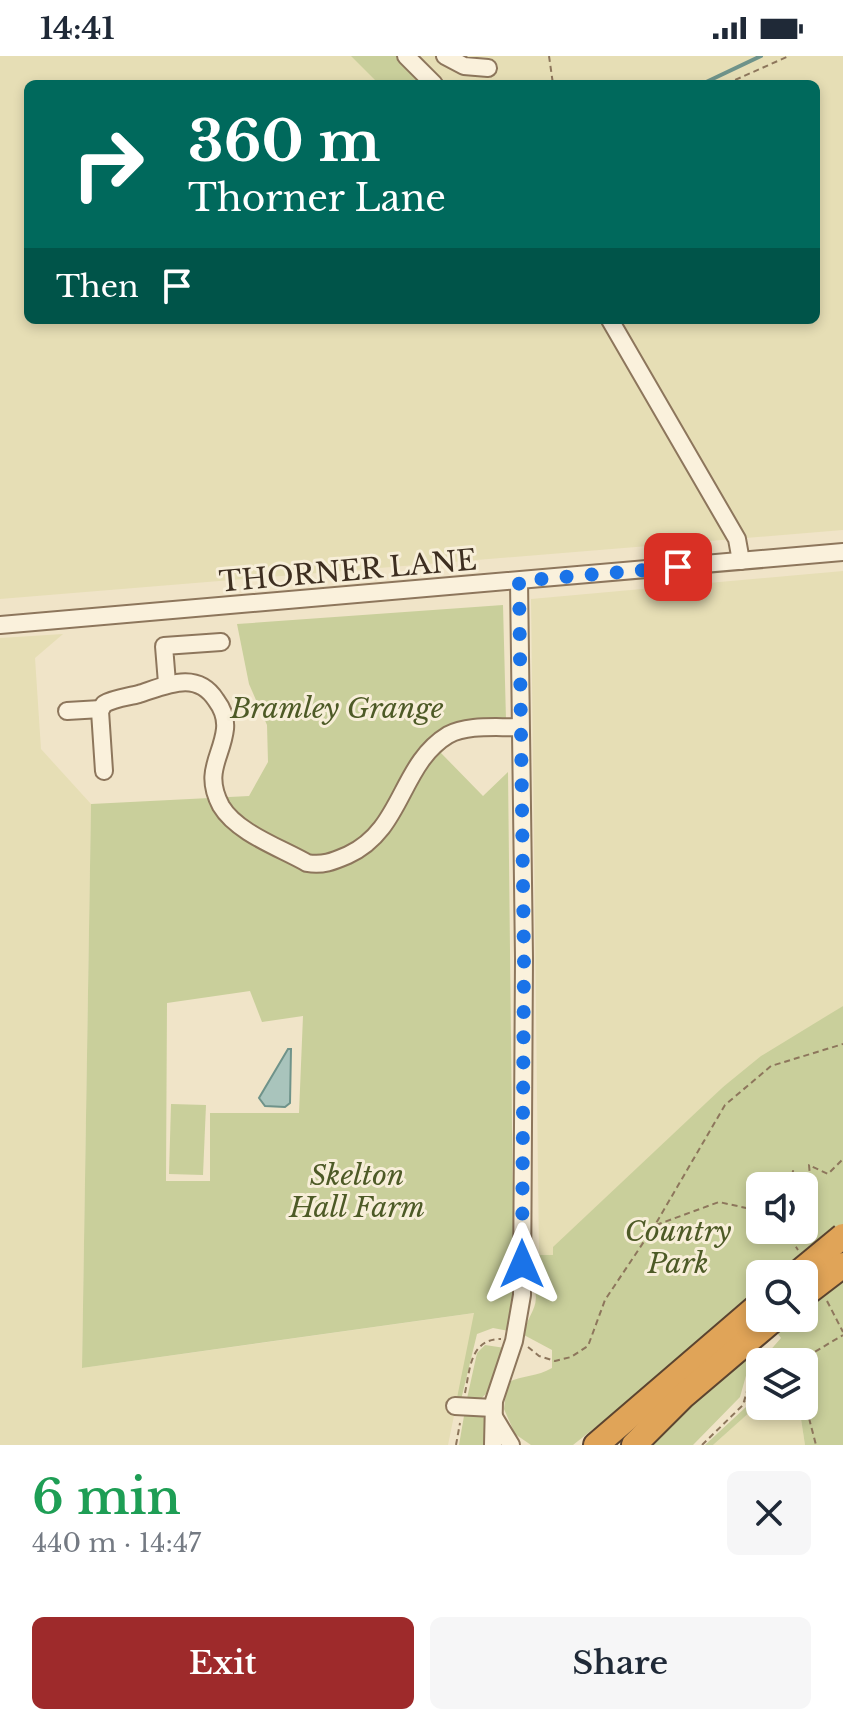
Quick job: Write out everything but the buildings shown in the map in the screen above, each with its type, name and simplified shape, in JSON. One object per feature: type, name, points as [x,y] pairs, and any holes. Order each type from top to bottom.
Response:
[{"type":"highway","points":[[814,1260],[843,1236]]},
{"type":"highway","points":[[818,1284],[843,1265]]},
{"type":"highway","points":[[596,1445],[746,1327]]},
{"type":"highway","points":[[634,1445],[746,1331]]},
{"type":"street","points":[[406,56],[430,80]]},
{"type":"street","points":[[445,56],[464,66],[488,68]]},
{"type":"street","points":[[612,324],[737,539],[741,561]]},
{"type":"street","name":"THORNER LANE","points":[[0,625],[843,552]]},
{"type":"street","points":[[493,1445],[493,1412],[514,1341],[522,1295],[519,581]]},
{"type":"street","points":[[163,685],[164,646],[221,642]]},
{"type":"street","points":[[156,656],[163,685]]},
{"type":"street","points":[[104,771],[101,709],[108,701],[185,681],[202,685],[221,709],[225,729],[214,771],[218,798],[228,815],[307,863],[317,865],[350,854],[378,837],[416,770],[447,736],[467,729],[520,727]]},
{"type":"street","points":[[67,711],[101,709]]},
{"type":"street","points":[[459,1407],[493,1412]]},
{"type":"street","points":[[493,1412],[511,1445]]},
{"type":"path","points":[[549,56],[552,80]]},
{"type":"path","points":[[735,80],[789,56]]},
{"type":"path","points":[[522,1343],[539,1356],[555,1361],[571,1357],[588,1346],[605,1300],[655,1225],[718,1116],[742,1087],[771,1066],[843,1044]]},
{"type":"path","points":[[810,1172],[809,1165],[828,1174],[843,1159]]},
{"type":"path","points":[[655,1225],[719,1202],[746,1208]]},
{"type":"path","points":[[818,1350],[843,1335]]},
{"type":"path","points":[[456,1445],[459,1407],[476,1348],[485,1341],[507,1340]]},
{"type":"path","points":[[743,1405],[746,1395]]},
{"type":"path","points":[[702,1445],[746,1402]]},
{"type":"path","points":[[809,1420],[816,1445]]},
{"type":"shaded area","points":[[0,56],[843,56],[843,530],[0,599]]},
{"type":"shaded area","points":[[843,571],[843,1006],[723,1087],[561,1255],[539,1255],[531,599]]},
{"type":"shaded area","points":[[63,634],[35,658],[41,749],[91,804],[82,1368],[475,1313],[448,1445],[0,1445],[0,638]]},
{"type":"shaded area","points":[[746,1416],[746,1420],[801,1420],[805,1445],[713,1445]]},
{"type":"green space","points":[[351,56],[397,56],[420,80],[375,80]]},
{"type":"green space","points":[[503,605],[506,720],[453,740],[441,753],[483,796],[508,772],[514,1308],[509,1331],[493,1328],[477,1334],[460,1404],[456,1403],[474,1313],[82,1368],[91,804],[249,796],[268,762],[267,725],[249,684],[237,624]],"holes":[[[250,991],[262,1022],[303,1016],[299,1113],[210,1113],[210,1181],[166,1181],[167,1003]]]},
{"type":"green space","name":"Country Park","points":[[843,1006],[843,1445],[805,1445],[801,1420],[818,1420],[818,1348],[772,1348],[781,1338],[776,1332],[818,1332],[818,1260],[746,1260],[746,1320],[640,1392],[573,1445],[531,1445],[515,1434],[504,1409],[507,1383],[552,1368],[552,1350],[524,1335],[536,1301],[528,1277],[538,1268],[539,1255],[553,1255],[553,1247],[723,1087],[761,1056]]},
{"type":"green space","points":[[171,1104],[206,1105],[203,1175],[169,1174]]},
{"type":"green space","points":[[485,1345],[505,1348],[488,1392],[475,1402],[466,1403],[477,1353]]},
{"type":"green space","points":[[746,1356],[746,1376],[740,1397],[693,1445],[642,1445]]},
{"type":"green space","points":[[746,1407],[746,1416],[713,1445],[705,1445]]},
{"type":"green space","points":[[465,1410],[477,1412],[486,1420],[489,1445],[459,1445]]},
{"type":"water","points":[[288,1049],[291,1049],[290,1103],[285,1107],[265,1106],[259,1098]]},
{"type":"waterway","points":[[710,80],[761,56]]},
{"type":"route","points":[[522,1264],[524,958],[519,581],[678,567]]},
{"type":"park label","name":"Bramley Grange","points":[[337,708]]},
{"type":"park label","name":"Skelton Hall Farm","points":[[357,1191]]}]
